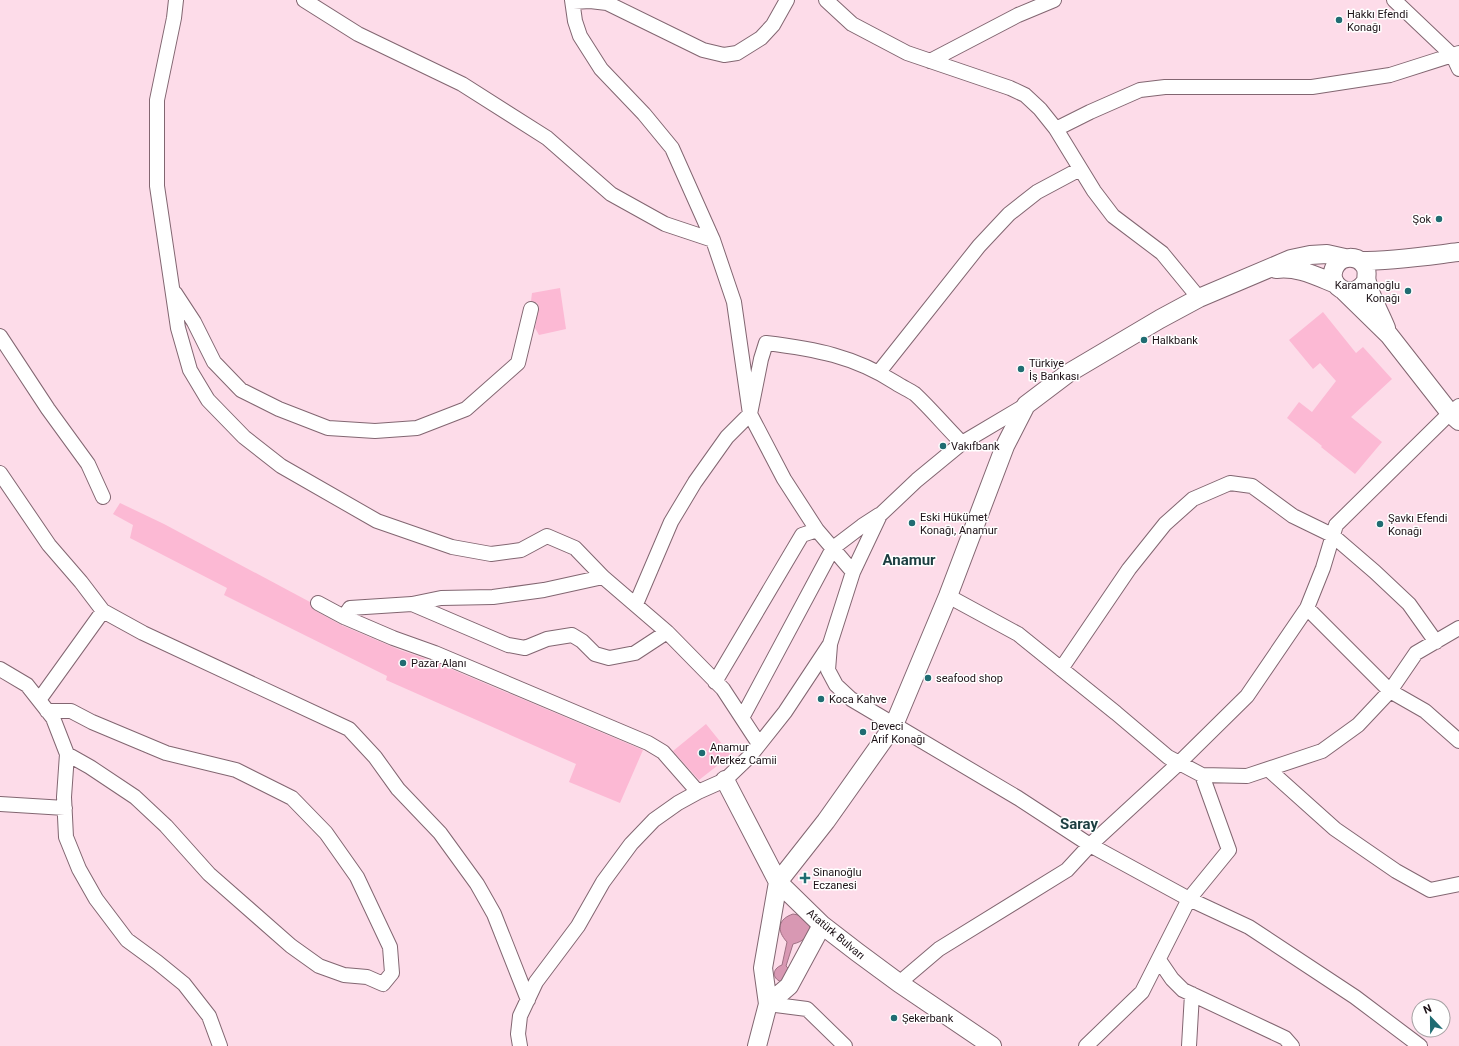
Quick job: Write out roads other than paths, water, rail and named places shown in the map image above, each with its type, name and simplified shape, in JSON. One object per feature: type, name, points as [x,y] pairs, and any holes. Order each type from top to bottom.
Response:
[{"type":"street","points":[[176,0],[174,18],[157,100],[158,186],[178,328],[190,370],[208,400],[244,437],[282,466],[377,521],[452,547],[490,554],[521,550],[547,536],[576,548],[603,577],[668,632],[723,689],[759,744]]},
{"type":"street","points":[[304,0],[358,34],[462,84],[547,138],[611,194],[665,224],[713,240]]},
{"type":"street","points":[[787,0],[773,25],[761,38],[737,53],[724,55],[703,50],[607,2],[573,1],[575,21],[580,36],[601,69],[644,114],[672,148],[713,240],[734,302],[750,414],[784,478],[817,530],[853,572]]},
{"type":"street","points":[[826,0],[852,24],[907,53],[1010,88],[1025,95],[1040,109],[1056,129],[1094,191],[1113,216],[1162,253],[1199,298]]},
{"type":"street","points":[[930,61],[1018,14],[1054,0]]},
{"type":"street","points":[[1394,0],[1456,54],[1459,69]]},
{"type":"street","points":[[1056,129],[1140,90],[1165,87],[1312,87],[1390,75],[1456,54]]},
{"type":"street","points":[[879,372],[979,246],[1009,214],[1037,192],[1080,169]]},
{"type":"street","points":[[742,718],[833,548],[862,526],[880,515],[917,480],[962,443],[1026,405],[1067,374],[1160,319],[1199,298],[1269,270],[1291,259],[1310,255],[1327,254],[1352,259],[1374,261],[1459,252]]},
{"type":"street","points":[[899,983],[939,949],[1067,870],[1090,845],[1179,763],[1247,696],[1307,608],[1336,524],[1456,414],[1389,335],[1340,288],[1333,280],[1334,269],[1340,261],[1352,259],[1367,270],[1366,281],[1363,286],[1354,292],[1340,288],[1303,271],[1285,268],[1269,270]]},
{"type":"street","points":[[1366,281],[1389,335]]},
{"type":"street","points":[[172,290],[194,322],[214,362],[241,390],[279,409],[328,428],[374,431],[417,428],[466,409],[518,363],[531,309]]},
{"type":"street","points":[[0,336],[48,410],[88,464],[103,498]]},
{"type":"street","points":[[636,604],[671,522],[695,482],[727,437],[750,414],[761,359],[766,343],[828,353],[856,362],[879,372],[914,394],[962,443]]},
{"type":"street","points":[[757,1046],[768,1004],[763,968],[778,882],[826,820],[894,725],[948,596],[1005,446],[1026,405]]},
{"type":"street","points":[[0,473],[49,545],[81,582],[103,611],[143,633],[349,729],[375,757],[398,789],[440,833],[477,884],[494,914],[528,1000]]},
{"type":"street","points":[[1061,669],[1129,569],[1164,524],[1193,499],[1230,483],[1252,486],[1293,516],[1332,535],[1409,604],[1436,642]]},
{"type":"street","points":[[880,515],[853,572],[830,644],[828,670],[836,685],[851,699],[1018,798],[1090,845],[1189,899],[1249,927],[1355,997],[1420,1046]]},
{"type":"street","points":[[715,682],[802,535],[817,530]]},
{"type":"street","points":[[344,616],[350,608],[412,604],[441,598],[493,597],[544,590],[603,577]]},
{"type":"street","points":[[948,596],[1018,634],[1168,757],[1202,775],[1247,776],[1322,751],[1358,725],[1390,691],[1416,653],[1459,628]]},
{"type":"street","points":[[318,603],[393,638],[435,653],[648,742],[663,752],[698,792]]},
{"type":"street","points":[[412,604],[508,645],[525,648],[546,639],[572,635],[582,641],[595,654],[609,658],[635,653],[668,632]]},
{"type":"street","points":[[1307,608],[1390,691],[1425,711],[1459,741]]},
{"type":"street","points":[[38,700],[103,611]]},
{"type":"street","points":[[520,1046],[518,1034],[520,1016],[536,982],[578,926],[603,882],[631,844],[654,820],[678,802],[725,780],[750,756],[785,712],[830,644]]},
{"type":"street","points":[[0,669],[26,685],[53,718],[67,754],[64,808],[66,837],[79,869],[96,899],[127,940],[184,984],[209,1016],[220,1046]]},
{"type":"street","points":[[47,711],[71,711],[92,722],[166,754],[236,770],[292,798],[326,833],[357,877],[390,947],[392,973],[383,984],[368,977],[344,975],[319,966],[291,946],[209,874],[166,826],[135,798],[90,767],[67,754]]},
{"type":"street","points":[[1268,769],[1336,829],[1396,871],[1430,890],[1459,884]]},
{"type":"street","points":[[1086,1046],[1142,992],[1189,899],[1229,850],[1202,775]]},
{"type":"street","name":"Atatürk Bulvarı","points":[[725,780],[778,882],[822,925],[899,983],[992,1046]]},
{"type":"street","points":[[0,804],[64,808]]},
{"type":"street","points":[[768,1004],[789,986],[822,925]]},
{"type":"street","points":[[1159,960],[1172,979],[1183,990],[1285,1038],[1292,1046]]},
{"type":"street","points":[[1189,1046],[1192,994]]},
{"type":"street","points":[[768,1004],[807,1009],[845,1046]]},
{"type":"place","name":"Hakkı Efendi Konağı","points":[[1339,20]]},
{"type":"place","name":"Şok","points":[[1439,219]]},
{"type":"place","name":"Karamanoğlu Konağı","points":[[1408,291]]},
{"type":"place","name":"Halkbank","points":[[1144,340]]},
{"type":"place","name":"Türkiye İş Bankası","points":[[1021,369]]},
{"type":"place","name":"Vakıfbank","points":[[943,446]]},
{"type":"place","name":"Eski Hükümet Konağı, Anamur","points":[[912,523]]},
{"type":"place","name":"Şavkı Efendi Konağı","points":[[1380,524]]},
{"type":"place","name":"Pazar Alanı","points":[[403,663]]},
{"type":"place","name":"seafood shop","points":[[928,678]]},
{"type":"place","name":"Koca Kahve","points":[[821,699]]},
{"type":"place","name":"Deveci Arif Konağı","points":[[863,732]]},
{"type":"place","name":"Anamur Merkez Camii","points":[[702,753]]},
{"type":"place","name":"Sinanoğlu Eczanesi","points":[[805,878]]},
{"type":"place","name":"Şekerbank","points":[[894,1018]]},
{"type":"district","name":"Anamur","points":[[909,560]]},
{"type":"district","name":"Saray","points":[[1079,824]]}]
